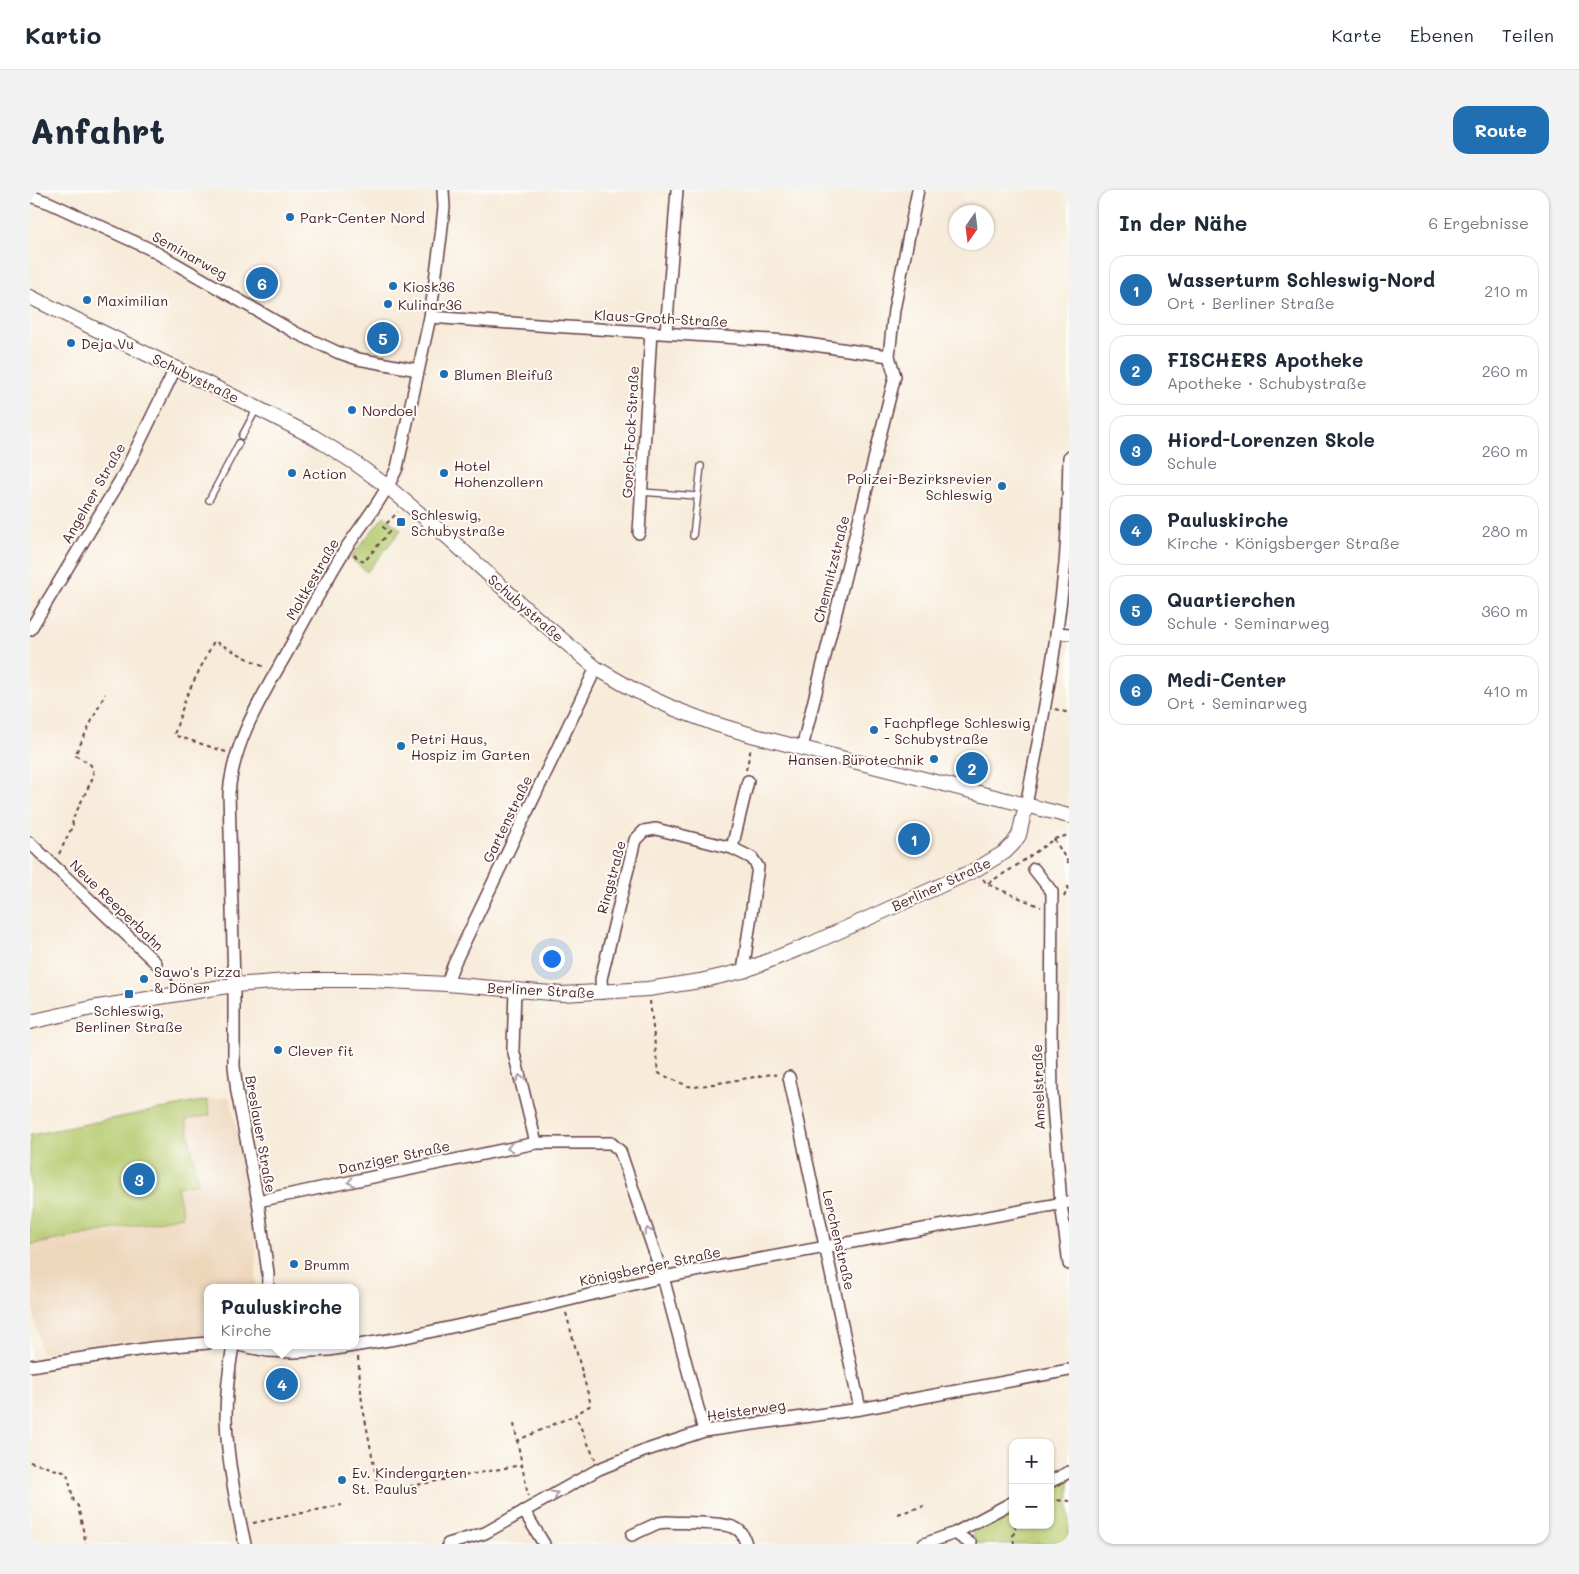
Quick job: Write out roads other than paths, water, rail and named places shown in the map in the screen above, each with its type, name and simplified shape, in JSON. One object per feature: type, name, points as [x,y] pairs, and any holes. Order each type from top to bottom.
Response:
[{"type":"street","name":"Moltkestraße","points":[[234,985],[228,793],[230,775],[244,732],[276,672],[328,578],[388,488],[397,468],[430,317],[444,208],[443,190]]},
{"type":"street","points":[[666,333],[678,190]]},
{"type":"street","name":"Chemnitzstraße","points":[[802,748],[895,376],[889,356],[894,310],[918,190]]},
{"type":"street","name":"Seminarweg","points":[[30,196],[150,249],[296,333],[337,352],[358,359],[418,370]]},
{"type":"street","name":"Schubystraße","points":[[30,297],[257,408],[314,438],[355,463],[451,540],[526,609],[596,668],[634,690],[675,709],[755,736],[1069,816]]},
{"type":"street","name":"Klaus-Groth-Straße","points":[[430,317],[787,341],[889,356]]},
{"type":"street","name":"Gorch-Fock-Straße","points":[[639,533],[651,332]]},
{"type":"street","name":"Angelner Straße","points":[[30,630],[124,474],[176,367]]},
{"type":"street","points":[[1026,805],[1045,707],[1065,561],[1069,456]]},
{"type":"street","points":[[1056,633],[1069,634]]},
{"type":"street","name":"Gartenstraße","points":[[447,984],[453,966],[596,668]]},
{"type":"street","points":[[732,848],[748,781]]},
{"type":"street","name":"Berliner Straße","points":[[30,1022],[92,1008],[234,985],[300,980],[369,980],[447,984],[562,994],[648,989],[700,981],[743,971],[813,943],[975,870],[1005,852],[1013,844],[1018,835],[1026,805]]},
{"type":"street","name":"Ringstraße","points":[[602,993],[601,978],[635,840],[644,831],[656,829],[732,848],[752,858],[758,867],[743,971]]},
{"type":"street","name":"Neue Reeperbahn","points":[[30,843],[156,963]]},
{"type":"street","name":"Amselstraße","points":[[1034,869],[1052,892],[1052,1094],[1065,1202],[1069,1264]]},
{"type":"street","name":"Breslauer Straße","points":[[234,985],[234,1066],[237,1092],[258,1202],[268,1284]]},
{"type":"street","points":[[515,990],[513,1049],[536,1143]]},
{"type":"street","name":"Lerchenstraße","points":[[789,1077],[860,1409]]},
{"type":"street","name":"Danziger Straße","points":[[258,1202],[536,1143],[611,1143],[620,1151],[663,1277],[704,1430]]},
{"type":"street","name":"Königsberger Straße","points":[[359,1345],[410,1336],[663,1277],[1065,1202]]},
{"type":"street","points":[[30,1366],[151,1348],[204,1343]]},
{"type":"street","points":[[232,1349],[228,1376],[226,1418],[229,1456],[245,1544]]},
{"type":"street","name":"Königsberger Straße","points":[[274,1349],[293,1352],[326,1349]]},
{"type":"street","name":"Heisterweg","points":[[448,1544],[485,1533],[599,1469],[704,1430],[836,1413],[1066,1371]]},
{"type":"street","points":[[1054,1480],[1069,1472]]},
{"type":"street","points":[[924,1544],[955,1533],[1009,1504]]},
{"type":"street","points":[[528,1510],[544,1544]]},
{"type":"street","points":[[632,1535],[658,1523],[719,1525],[735,1528],[744,1537],[746,1544]]},
{"type":"street","points":[[955,1533],[971,1544]]},
{"type":"lane","points":[[242,436],[257,408]]},
{"type":"lane","points":[[209,500],[239,443]]},
{"type":"lane","points":[[693,536],[701,466]]},
{"type":"lane","points":[[641,492],[697,496]]},
{"type":"place","name":"Park-Center Nord","points":[[290,217]]},
{"type":"place","name":"Medi-Center","points":[[262,283]]},
{"type":"place","name":"Kiosk36","points":[[393,286]]},
{"type":"place","name":"Maximilian","points":[[87,300]]},
{"type":"place","name":"Kulinar36","points":[[388,304]]},
{"type":"place","name":"Quartierchen","points":[[383,338]]},
{"type":"place","name":"Deja Vu","points":[[71,343]]},
{"type":"place","name":"Blumen Bleifuß","points":[[444,374]]},
{"type":"place","name":"Nordoel","points":[[352,410]]},
{"type":"place","name":"Action","points":[[292,473]]},
{"type":"place","name":"Hotel Hohenzollern","points":[[444,473]]},
{"type":"place","name":"Polizei-Bezirksrevier Schleswig","points":[[1002,486]]},
{"type":"place","name":"Schleswig, Schubystraße","points":[[401,522]]},
{"type":"place","name":"Fachpflege Schleswig - Schubystraße","points":[[874,730]]},
{"type":"place","name":"Petri Haus, Hospiz im Garten","points":[[401,746]]},
{"type":"place","name":"Hansen Bürotechnik","points":[[934,759]]},
{"type":"place","name":"FISCHERS Apotheke","points":[[972,768]]},
{"type":"place","name":"Wasserturm Schleswig-Nord","points":[[914,839]]},
{"type":"place","name":"Sawo's Pizza & Döner","points":[[144,979]]},
{"type":"place","name":"Schleswig, Berliner Straße","points":[[129,994]]},
{"type":"place","name":"Clever fit","points":[[278,1050]]},
{"type":"place","name":"Hiord-Lorenzen Skole","points":[[139,1179]]},
{"type":"place","name":"Brumm","points":[[294,1264]]},
{"type":"place","name":"Pauluskirche","points":[[282,1384]]},
{"type":"place","name":"Ev. Kindergarten St. Paulus","points":[[342,1480]]}]
